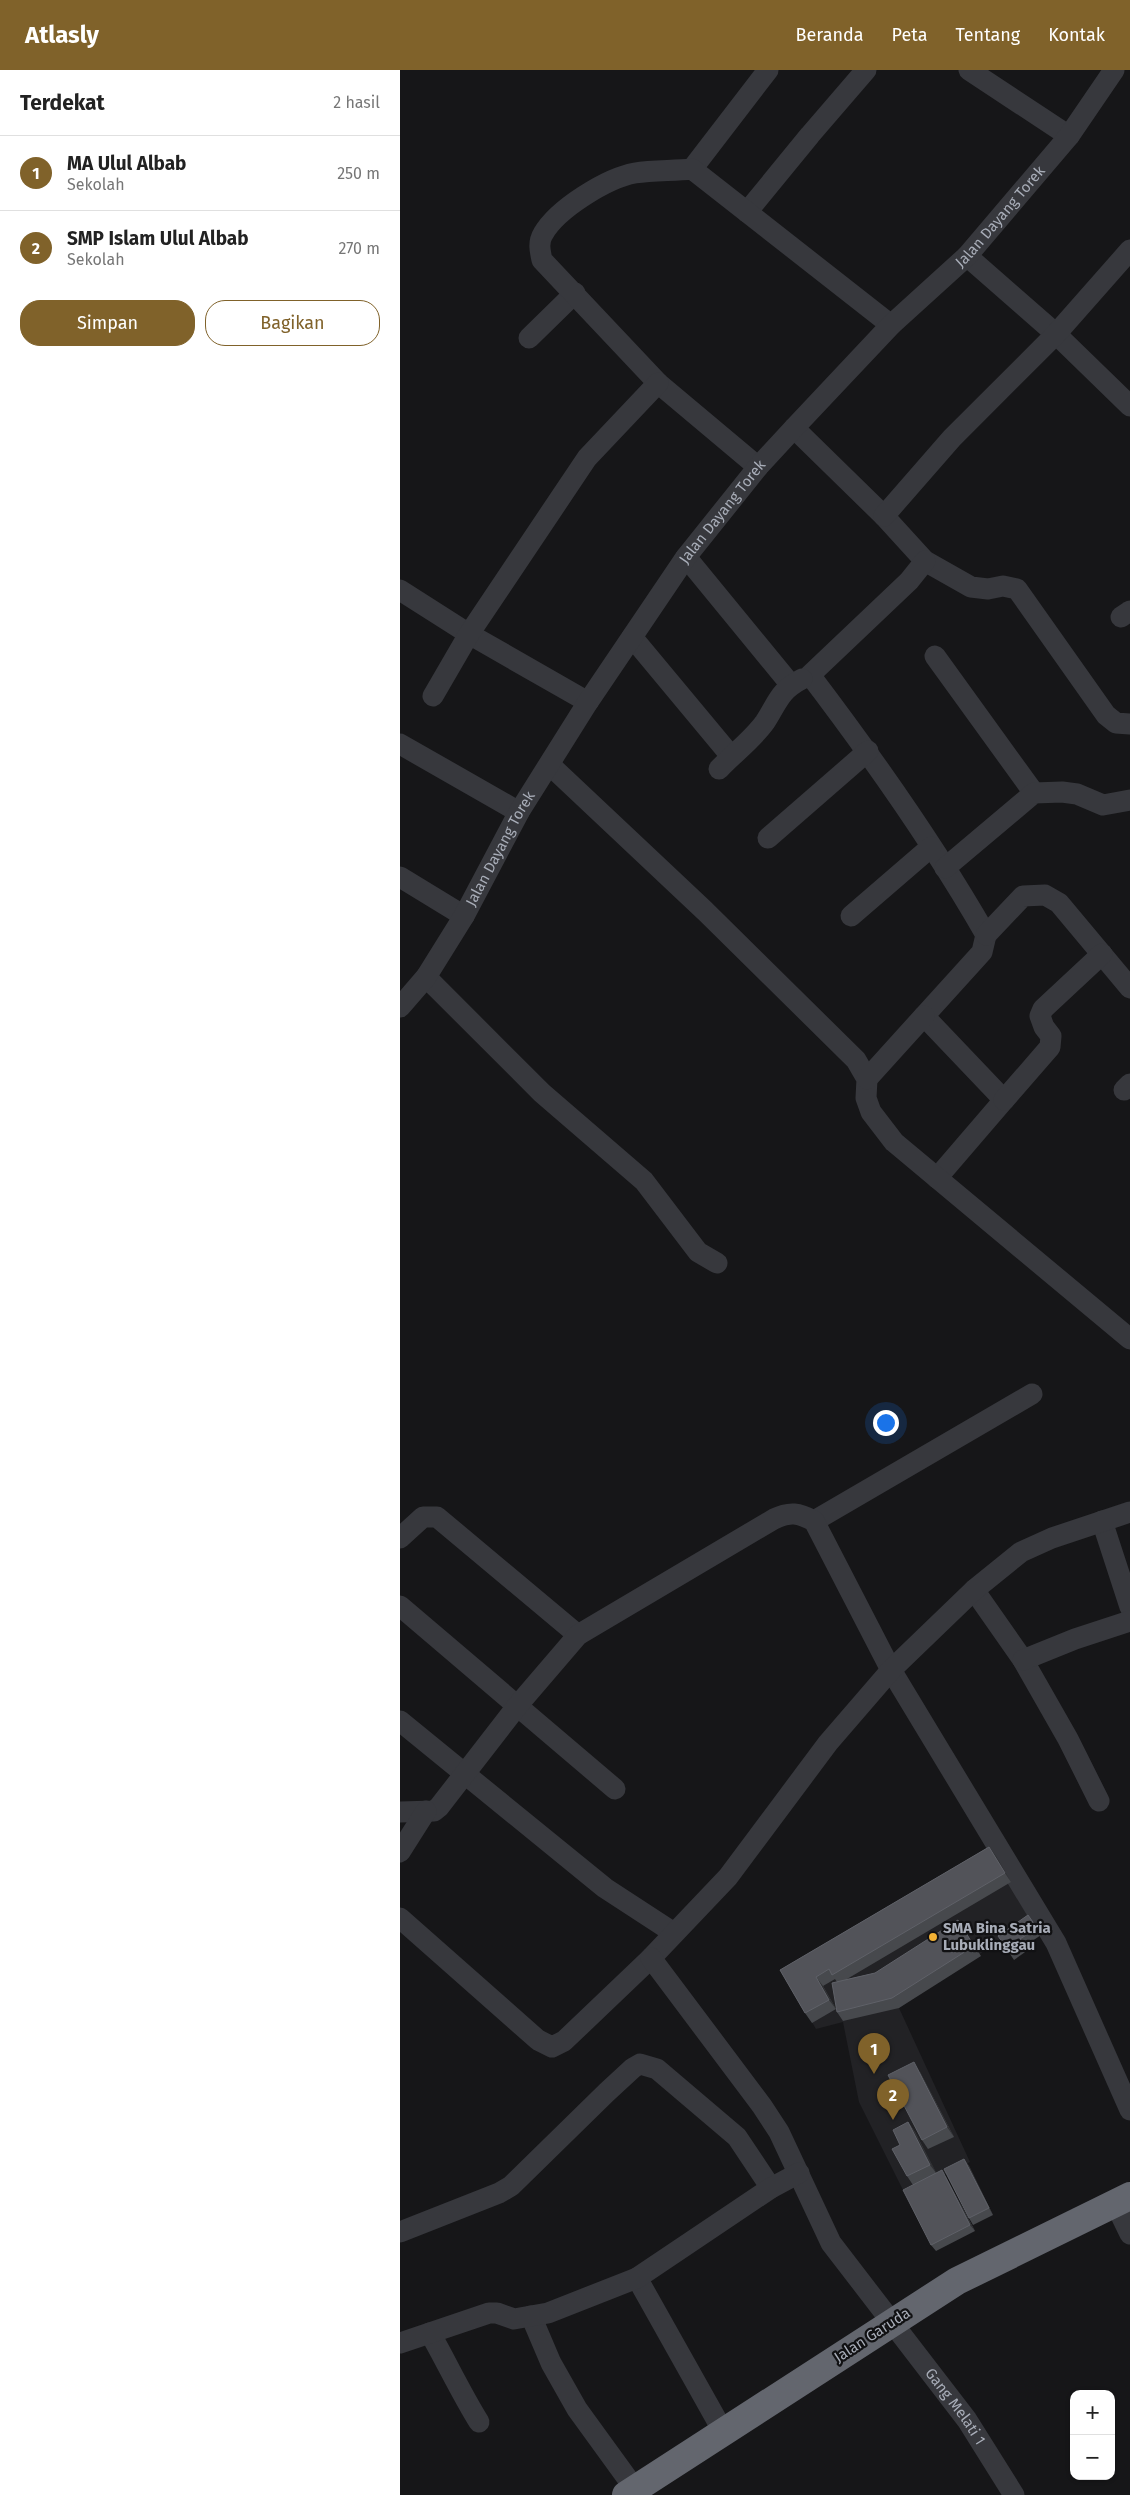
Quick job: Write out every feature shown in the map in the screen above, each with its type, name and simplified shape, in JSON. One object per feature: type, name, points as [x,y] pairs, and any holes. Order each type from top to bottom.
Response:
[{"type":"highway","name":"Jalan Garuda","points":[[631,2492],[724,2433],[890,2322],[957,2281],[1122,2200]]},
{"type":"street","points":[[692,169],[768,70]]},
{"type":"street","points":[[747,212],[866,70]]},
{"type":"street","points":[[969,70],[1069,136]]},
{"type":"street","name":"Jalan Dayang Torek","points":[[400,1007],[414,983],[464,916],[519,812],[588,702],[686,556],[758,467],[794,428],[891,325],[966,256],[1069,136],[1114,70]]},
{"type":"street","points":[[758,467],[658,383],[542,260],[539,249],[542,234],[580,198],[608,181],[635,173],[692,169],[891,325]]},
{"type":"street","points":[[884,516],[952,438],[1056,334],[1130,250]]},
{"type":"street","points":[[966,256],[1056,334],[1130,406]]},
{"type":"street","points":[[529,338],[575,293]]},
{"type":"street","points":[[433,696],[470,634],[587,458],[658,383]]},
{"type":"street","points":[[794,428],[884,516],[925,561],[971,587],[988,589],[1003,586],[1017,589],[1106,715],[1116,723],[1130,724]]},
{"type":"street","points":[[686,556],[791,685]]},
{"type":"street","points":[[632,637],[725,763],[764,722],[774,702],[791,685],[810,674],[909,581],[925,561]]},
{"type":"street","points":[[400,590],[470,634],[588,702]]},
{"type":"street","points":[[934,656],[1034,793]]},
{"type":"street","points":[[810,674],[868,751],[945,868],[986,935]]},
{"type":"street","points":[[400,744],[519,812]]},
{"type":"street","points":[[768,838],[868,751]]},
{"type":"street","points":[[550,765],[705,911],[856,1060],[867,1078],[866,1098],[871,1112],[894,1142],[1130,1339]]},
{"type":"street","points":[[945,868],[1034,793],[1062,792],[1077,794],[1103,805],[1130,800]]},
{"type":"street","points":[[851,916],[931,847]]},
{"type":"street","points":[[400,877],[464,916]]},
{"type":"street","points":[[867,1078],[982,952],[986,935],[1023,896],[1045,895],[1059,903],[1130,988]]},
{"type":"street","points":[[937,1178],[1050,1047],[1051,1036],[1044,1027],[1040,1016],[1042,1010],[1102,954]]},
{"type":"street","points":[[414,983],[644,1181],[698,1252],[717,1263]]},
{"type":"street","points":[[924,1016],[1004,1100]]},
{"type":"street","points":[[814,1522],[1032,1394]]},
{"type":"street","points":[[400,1918],[538,2040],[552,2047],[564,2042],[651,1958],[728,1877],[828,1743],[891,1670],[974,1590],[1022,1552],[1052,1538],[1130,1512]]},
{"type":"street","points":[[400,1812],[434,1810],[439,1807],[518,1705],[578,1635],[786,1513],[800,1514],[814,1522],[891,1670],[1056,1944],[1130,2110]]},
{"type":"street","points":[[404,1526],[423,1517],[431,1515],[437,1517],[578,1635]]},
{"type":"street","points":[[1102,1521],[1130,1606]]},
{"type":"street","points":[[974,1590],[1023,1660],[1068,1739],[1099,1801]]},
{"type":"street","points":[[400,1606],[615,1789]]},
{"type":"street","points":[[1023,1660],[1075,1639],[1130,1621]]},
{"type":"street","points":[[400,1721],[605,1888],[674,1934]]},
{"type":"street","points":[[400,1852],[426,1811]]},
{"type":"street","name":"Gang Melati 1","points":[[651,1958],[762,2106],[779,2132],[832,2243],[890,2322],[967,2420],[1014,2495]]},
{"type":"street","points":[[400,2232],[499,2193],[511,2186],[606,2092],[640,2064],[657,2069],[737,2138],[771,2188]]},
{"type":"street","points":[[400,2343],[493,2312],[514,2319],[548,2313],[637,2278],[771,2188],[799,2173]]},
{"type":"street","points":[[1122,2200],[1130,2234]]},
{"type":"street","points":[[637,2278],[724,2433]]},
{"type":"street","points":[[531,2316],[551,2363],[577,2409],[631,2492]]},
{"type":"street","points":[[430,2333],[454,2376],[458,2388],[479,2422]]},
{"type":"shaded area","points":[[996,1856],[1032,1919],[899,2008],[970,2162],[905,2194],[859,2102],[843,2022],[816,2029],[787,1980]]},
{"type":"building","points":[[989,1847],[1005,1873],[832,1975],[829,1969],[816,1977],[829,2000],[805,2013],[780,1970]]},
{"type":"building","points":[[1028,1915],[1037,1928],[1020,1939],[1023,1944],[1010,1953],[998,1936]]},
{"type":"building","points":[[958,1920],[974,1946],[892,1998],[837,2012],[832,1983],[875,1973]]},
{"type":"building","points":[[914,2062],[947,2127],[922,2140],[888,2075]]},
{"type":"building","points":[[908,2122],[930,2165],[907,2176],[892,2149],[900,2145],[893,2130]]},
{"type":"building","points":[[964,2159],[989,2208],[969,2218],[944,2169]]},
{"type":"building","points":[[942,2170],[970,2225],[931,2245],[903,2190]]},
{"type":"place","name":"SMA Bina Satria Lubuklinggau","points":[[933,1937]]},
{"type":"place","name":"MA Ulul Albab","points":[[874,2074]]},
{"type":"place","name":"SMP Islam Ulul Albab","points":[[893,2120]]}]
